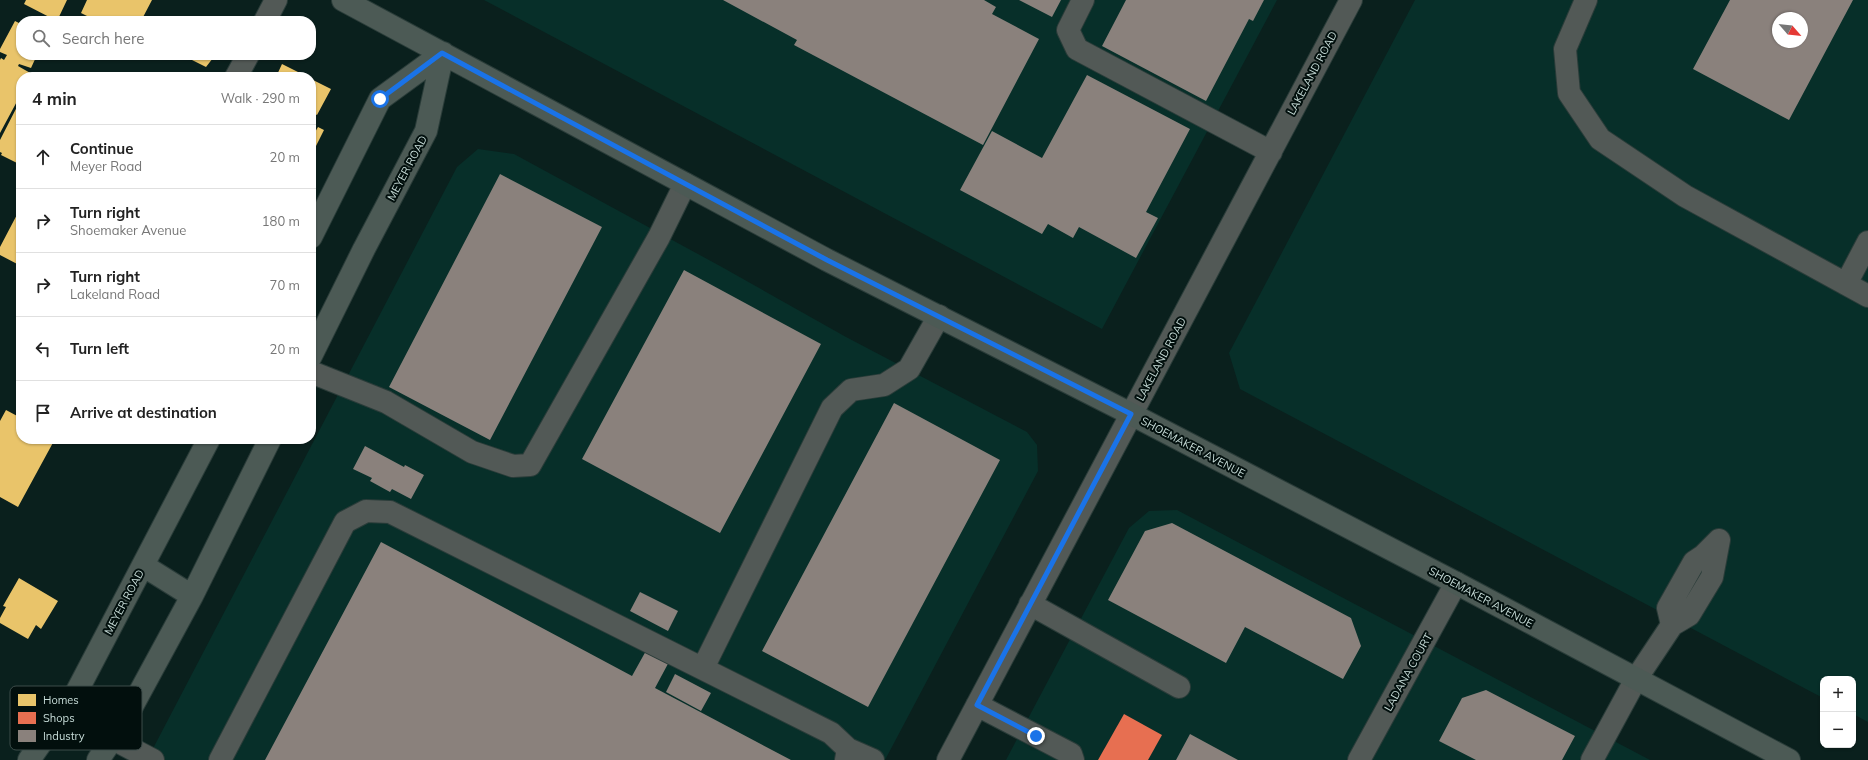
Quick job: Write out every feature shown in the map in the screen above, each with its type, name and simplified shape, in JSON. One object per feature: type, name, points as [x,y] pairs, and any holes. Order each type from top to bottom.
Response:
[{"type":"main road","name":"SHOEMAKER AVENUE","points":[[343,0],[827,260],[1131,414],[1456,583],[1789,760]]},
{"type":"main road","points":[[316,227],[380,99],[442,53]]},
{"type":"main road","name":"MEYER ROAD","points":[[316,346],[364,249],[426,131],[442,53]]},
{"type":"main road","name":"MEYER ROAD","points":[[80,686],[207,444]]},
{"type":"main road","points":[[142,689],[192,596],[268,444]]},
{"type":"main road","points":[[144,566],[192,596]]},
{"type":"main road","name":"MEYER ROAD","points":[[30,760],[37,750]]},
{"type":"main road","points":[[98,760],[105,750]]},
{"type":"street","points":[[268,16],[276,0]]},
{"type":"street","points":[[1083,0],[1068,30],[1077,48],[1271,152]]},
{"type":"street","name":"LAKELAND ROAD","points":[[948,760],[1351,0]]},
{"type":"street","points":[[1586,0],[1564,49],[1569,93],[1600,139],[1685,196],[1868,296]]},
{"type":"street","points":[[239,72],[245,60]]},
{"type":"street","points":[[316,374],[386,402],[472,452],[513,466],[530,465],[659,237],[685,184]]},
{"type":"street","points":[[1846,284],[1868,242]]},
{"type":"street","points":[[703,668],[832,408],[851,390],[884,385],[909,369],[939,316]]},
{"type":"street","points":[[220,760],[345,522],[366,511],[390,512],[832,733],[847,754],[873,760]]},
{"type":"street","name":"LADANA COURT","points":[[1359,760],[1456,583]]},
{"type":"street","points":[[1030,604],[1179,686]]},
{"type":"street","points":[[1592,760],[1636,679],[1672,625]]},
{"type":"street","points":[[977,705],[1071,754],[1073,760]]},
{"type":"street","points":[[134,750],[153,760]]},
{"type":"shaded area","points":[[484,0],[1277,0],[1102,329]]},
{"type":"shaded area","points":[[1415,0],[1868,0],[1868,722],[1856,716],[1856,676],[1820,676],[1820,696],[1240,389],[1229,353]]},
{"type":"shaded area","points":[[478,149],[514,154],[720,266],[846,337],[1027,432],[1037,445],[1038,471],[885,760],[147,760],[312,444],[316,444],[316,437],[457,167]]},
{"type":"shaded area","points":[[1177,510],[1650,760],[1006,760],[1129,528],[1149,511]]},
{"type":"building: Homes","points":[[26,0],[67,0],[59,16],[47,16],[24,4]]},
{"type":"building: Homes","points":[[87,0],[152,0],[144,16],[87,16],[81,13]]},
{"type":"building: Homes","points":[[15,21],[16,60],[35,60],[31,68],[19,64],[18,66],[28,72],[16,72],[16,103],[0,133],[0,60],[1,58],[4,60],[7,55],[0,52],[0,49]]},
{"type":"building: Homes","points":[[192,60],[211,60],[206,67]]},
{"type":"building: Homes","points":[[282,64],[298,72],[278,72]]},
{"type":"building: Homes","points":[[316,82],[331,89],[316,114]]},
{"type":"building: Homes","points":[[16,109],[16,162],[1,155],[0,140]]},
{"type":"building: Homes","points":[[318,127],[324,130],[316,146],[316,130]]},
{"type":"building: Homes","points":[[16,217],[16,263],[0,255],[0,247]]},
{"type":"building: Homes","points":[[6,410],[16,415],[16,444],[52,444],[18,507],[0,497],[0,421]]},
{"type":"building: Homes","points":[[19,578],[58,601],[41,629],[36,625],[28,639],[0,623],[0,618],[6,607],[3,606]]},
{"type":"building: Shops","points":[[1124,714],[1162,735],[1148,760],[1098,760]]},
{"type":"building: Industry","points":[[723,0],[984,0],[996,7],[992,14],[1039,39],[983,145],[794,45],[797,40]]},
{"type":"building: Industry","points":[[1019,0],[1061,0],[1052,17]]},
{"type":"building: Industry","points":[[1126,0],[1264,0],[1253,21],[1249,19],[1206,101],[1102,46]]},
{"type":"building: Industry","points":[[1730,0],[1853,0],[1789,120],[1693,69]]},
{"type":"building: Industry","points":[[1087,75],[1190,129],[1146,212],[1158,218],[1136,258],[1079,227],[1073,238],[1048,224],[1042,234],[960,190],[992,131],[1042,158]]},
{"type":"building: Industry","points":[[500,174],[602,227],[490,440],[389,387]]},
{"type":"building: Industry","points":[[684,270],[821,344],[720,533],[582,459]]},
{"type":"building: Industry","points":[[894,403],[1000,460],[868,707],[762,651]]},
{"type":"building: Industry","points":[[365,446],[404,467],[405,465],[424,475],[411,499],[392,489],[390,492],[370,481],[372,478],[353,469]]},
{"type":"building: Industry","points":[[1172,523],[1351,618],[1361,646],[1343,679],[1245,627],[1226,663],[1108,600],[1145,531]]},
{"type":"building: Industry","points":[[381,542],[632,676],[647,649],[670,660],[655,688],[791,760],[265,760]]},
{"type":"building: Industry","points":[[640,592],[678,611],[668,631],[630,611]]},
{"type":"building: Industry","points":[[675,674],[711,693],[701,711],[666,692]]},
{"type":"building: Industry","points":[[1486,690],[1575,736],[1562,760],[1476,760],[1439,741],[1462,698]]},
{"type":"building: Industry","points":[[1190,734],[1238,760],[1176,760]]},
{"type":"route","points":[[380,99],[442,53],[827,260],[1131,414],[977,705],[1036,736]]}]
